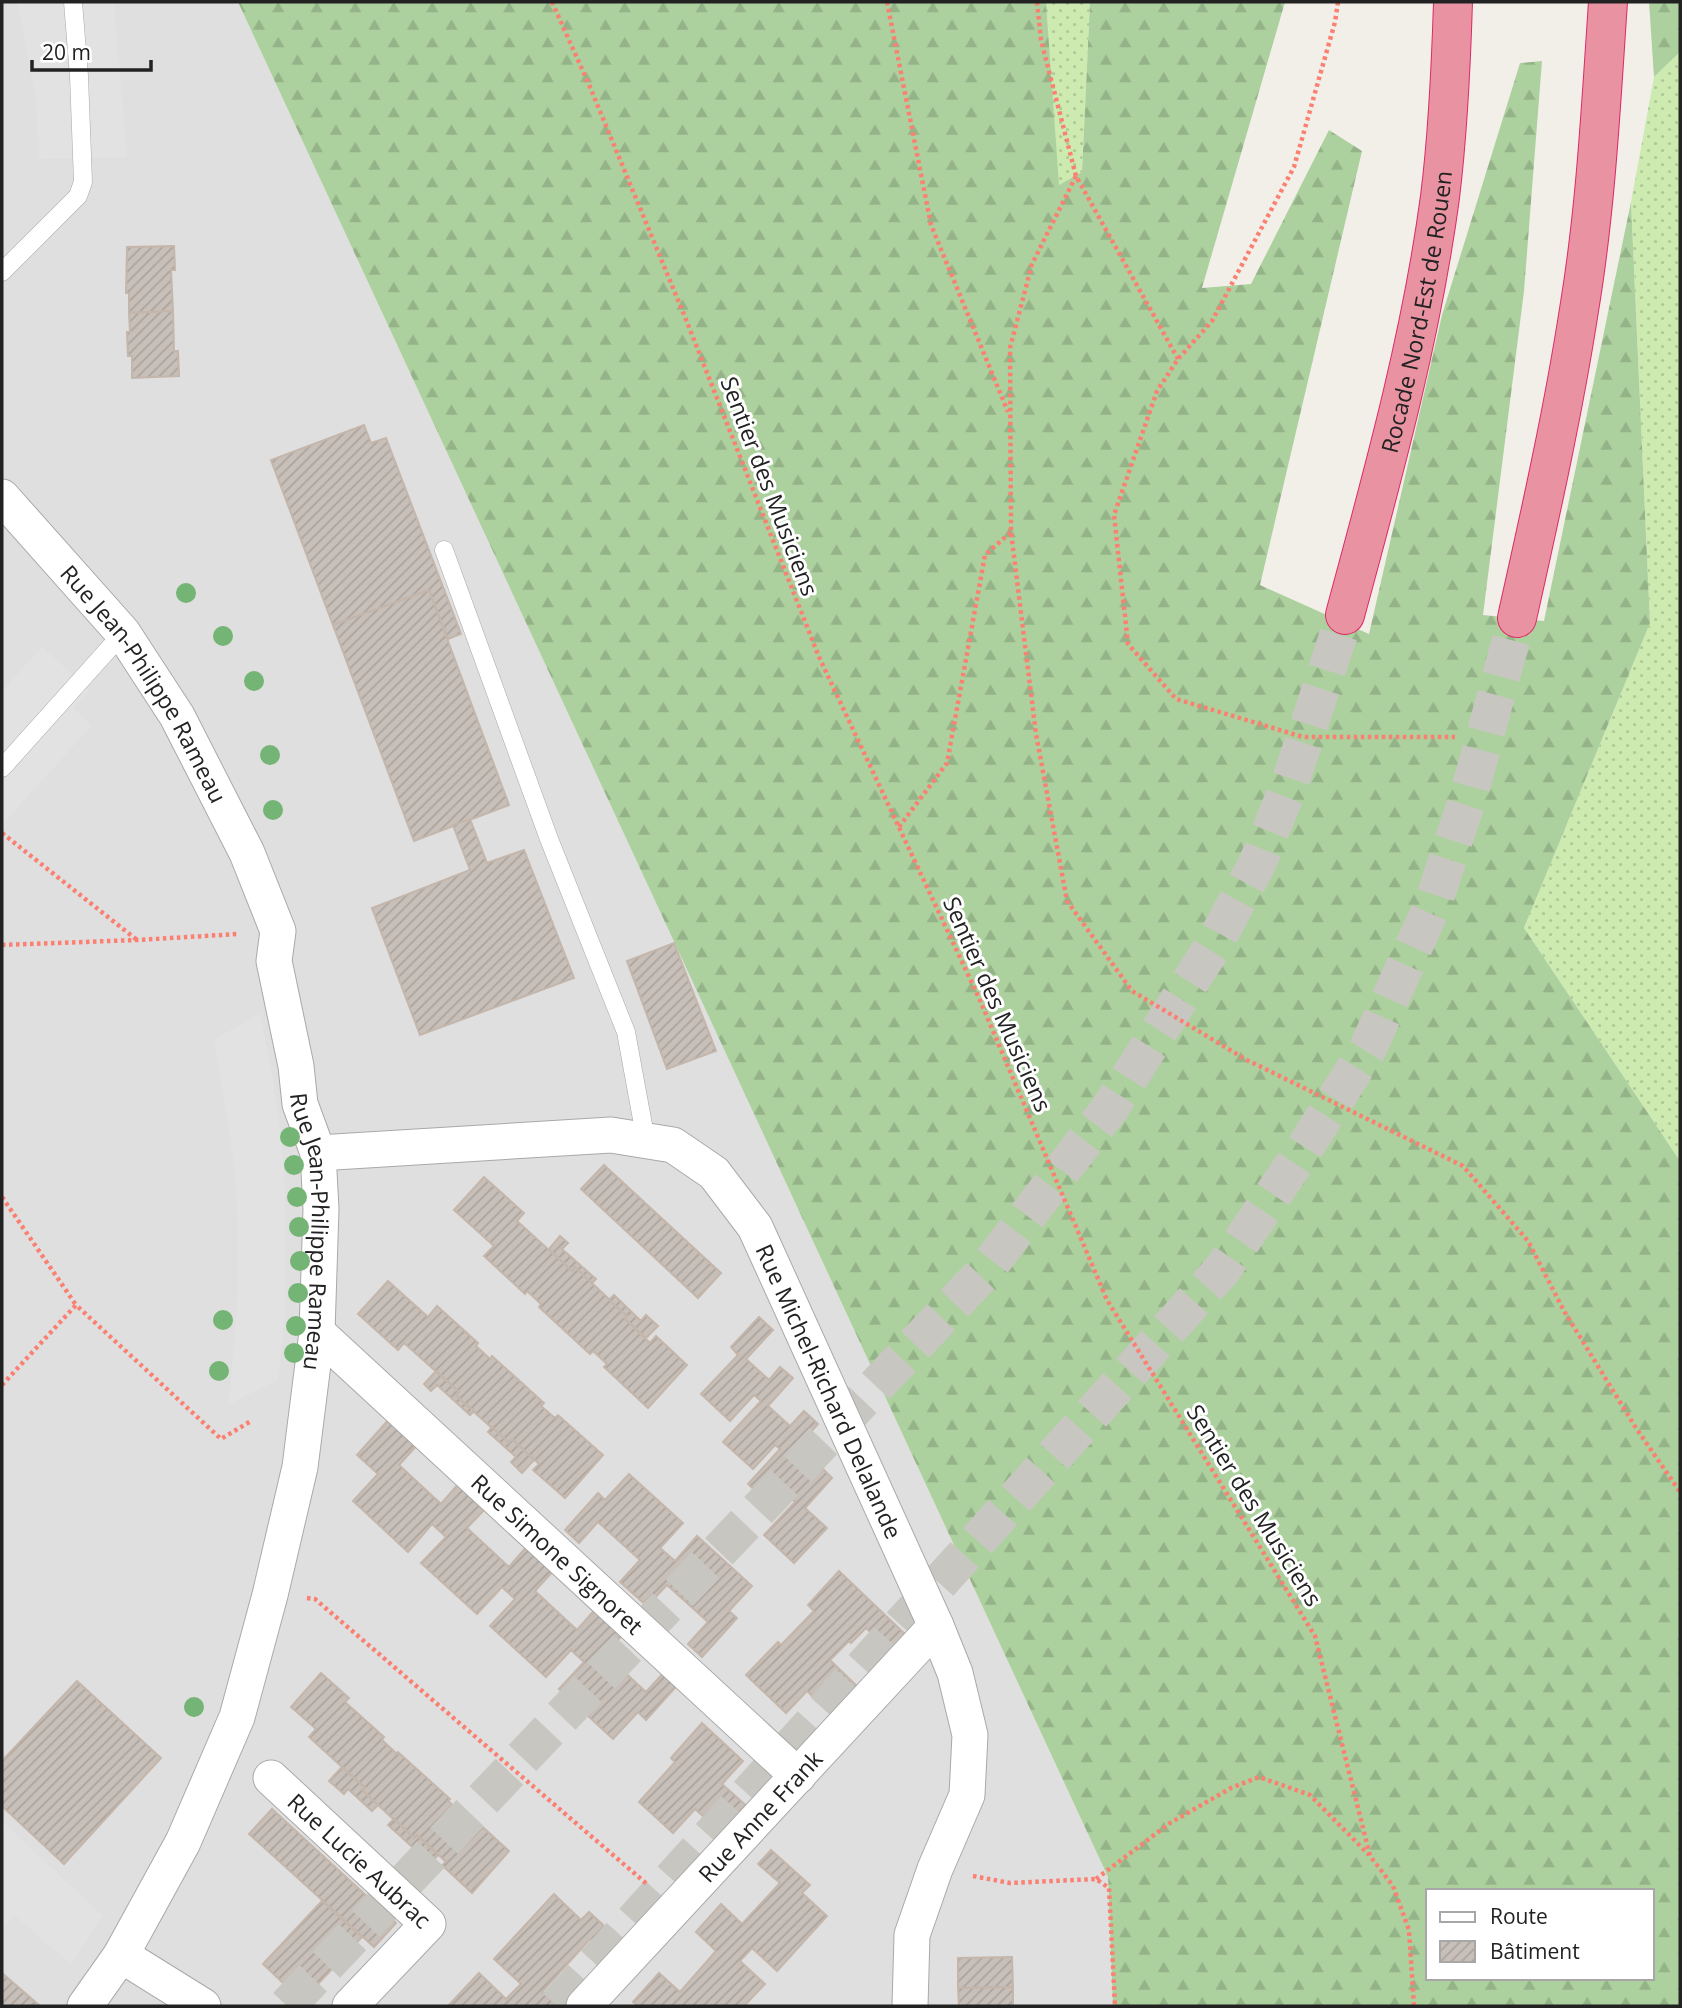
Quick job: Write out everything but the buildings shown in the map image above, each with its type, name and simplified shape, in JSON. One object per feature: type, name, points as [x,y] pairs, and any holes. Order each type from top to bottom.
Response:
[{"type":"highway","name":"Rocade Nord-Est de Rouen","points":[[1345,615],[1381,484],[1419,319],[1440,197],[1451,61],[1452,2]]},
{"type":"highway","points":[[1517,618],[1555,449],[1580,307],[1597,164],[1608,2]]},
{"type":"street","name":"Rue Jean-Philippe Rameau","points":[[2,497],[122,633],[177,716],[247,853],[276,946],[300,1104],[318,1153],[321,1209],[317,1332],[300,1467],[270,1595],[237,1717],[183,1842],[121,1955],[85,2006]]},
{"type":"street","name":"Rue Michel-Richard Delalande","points":[[318,1153],[611,1135],[673,1145],[714,1173],[755,1227],[936,1626],[955,1672],[970,1735],[967,1796],[935,1870],[912,1935],[910,2006]]},
{"type":"street","name":"Rue Simone Signoret","points":[[317,1332],[798,1776]]},
{"type":"street","name":"Rue Anne Frank","points":[[584,2006],[936,1626]]},
{"type":"street","name":"Rue Lucie Aubrac","points":[[271,1778],[428,1924],[350,2006]]},
{"type":"street","points":[[121,1955],[204,2006]]},
{"type":"lane","points":[[2,272],[78,196],[82,182],[79,76],[73,2]]},
{"type":"lane","points":[[444,550],[549,839],[626,1032],[646,1141]]},
{"type":"lane","points":[[2,768],[122,633]]},
{"type":"path","name":"Sentier des Musiciens","points":[[552,2],[685,317],[819,657],[979,998],[1107,1300],[1315,1636],[1370,1856],[1393,1886],[1409,1930],[1414,2006]]},
{"type":"path","points":[[887,2],[931,225],[1009,414]]},
{"type":"path","points":[[1037,2],[1041,40],[1076,176],[1178,359]]},
{"type":"path","points":[[1338,2],[1335,22],[1294,166],[1212,321],[1178,359],[1157,391],[1114,515],[1128,644],[1176,699],[1303,737],[1455,737]]},
{"type":"path","points":[[1076,176],[1032,264],[1010,348],[1009,414],[1011,532],[1035,734],[1066,901],[1132,991],[1245,1059],[1463,1166],[1528,1241],[1564,1311],[1636,1428],[1680,1492]]},
{"type":"path","points":[[898,827],[947,763],[985,555],[1011,532]]},
{"type":"path","points":[[2,833],[137,940]]},
{"type":"path","points":[[2,945],[137,940],[276,946]]},
{"type":"path","points":[[2,1198],[76,1305],[221,1439],[251,1421]]},
{"type":"path","points":[[2,1385],[76,1305]]},
{"type":"path","points":[[270,1595],[315,1599],[625,1866]]},
{"type":"path","points":[[935,1870],[1010,1883],[1096,1879],[1170,1822],[1231,1788],[1259,1777],[1310,1796],[1370,1856]]},
{"type":"path","points":[[1096,1879],[1109,1888],[1115,2006]]},
{"type":"shaded area","points":[[2,2],[238,2],[1108,1877],[1113,2006],[2,2006]]},
{"type":"shaded area","points":[[17,2],[114,2],[127,157],[39,159],[36,100]]},
{"type":"shaded area","points":[[42,647],[90,690],[73,708],[92,725],[2,825],[2,691]]},
{"type":"shaded area","points":[[260,1013],[271,1067],[285,1185],[286,1306],[278,1380],[229,1404],[238,1291],[238,1219],[234,1165],[214,1040]]},
{"type":"shaded area","points":[[2,1821],[103,1916],[71,1965],[14,1915],[2,1929]]},
{"type":"green space","points":[[238,2],[1046,2],[1059,185],[1082,172],[1090,2],[1285,2],[1202,288],[1251,284],[1329,130],[1362,151],[1260,585],[1369,634],[1442,315],[1520,63],[1542,61],[1524,291],[1483,615],[1544,621],[1631,202],[1650,623],[1524,928],[1680,1161],[1680,2006],[1113,2006],[1108,1877]]},
{"type":"green space","points":[[1046,2],[1090,2],[1082,172],[1058,186]]},
{"type":"green space","points":[[1649,2],[1680,2],[1680,52],[1654,77]]},
{"type":"green space","points":[[1680,52],[1680,1161],[1524,928],[1650,623],[1631,202],[1654,77]]},
{"type":"tunnel","points":[[287,2006],[985,1271],[1110,1108],[1213,946],[1257,864],[1290,783],[1345,615]]},
{"type":"tunnel","points":[[557,2006],[1222,1270],[1368,1048],[1433,904],[1470,791],[1517,618]]}]
